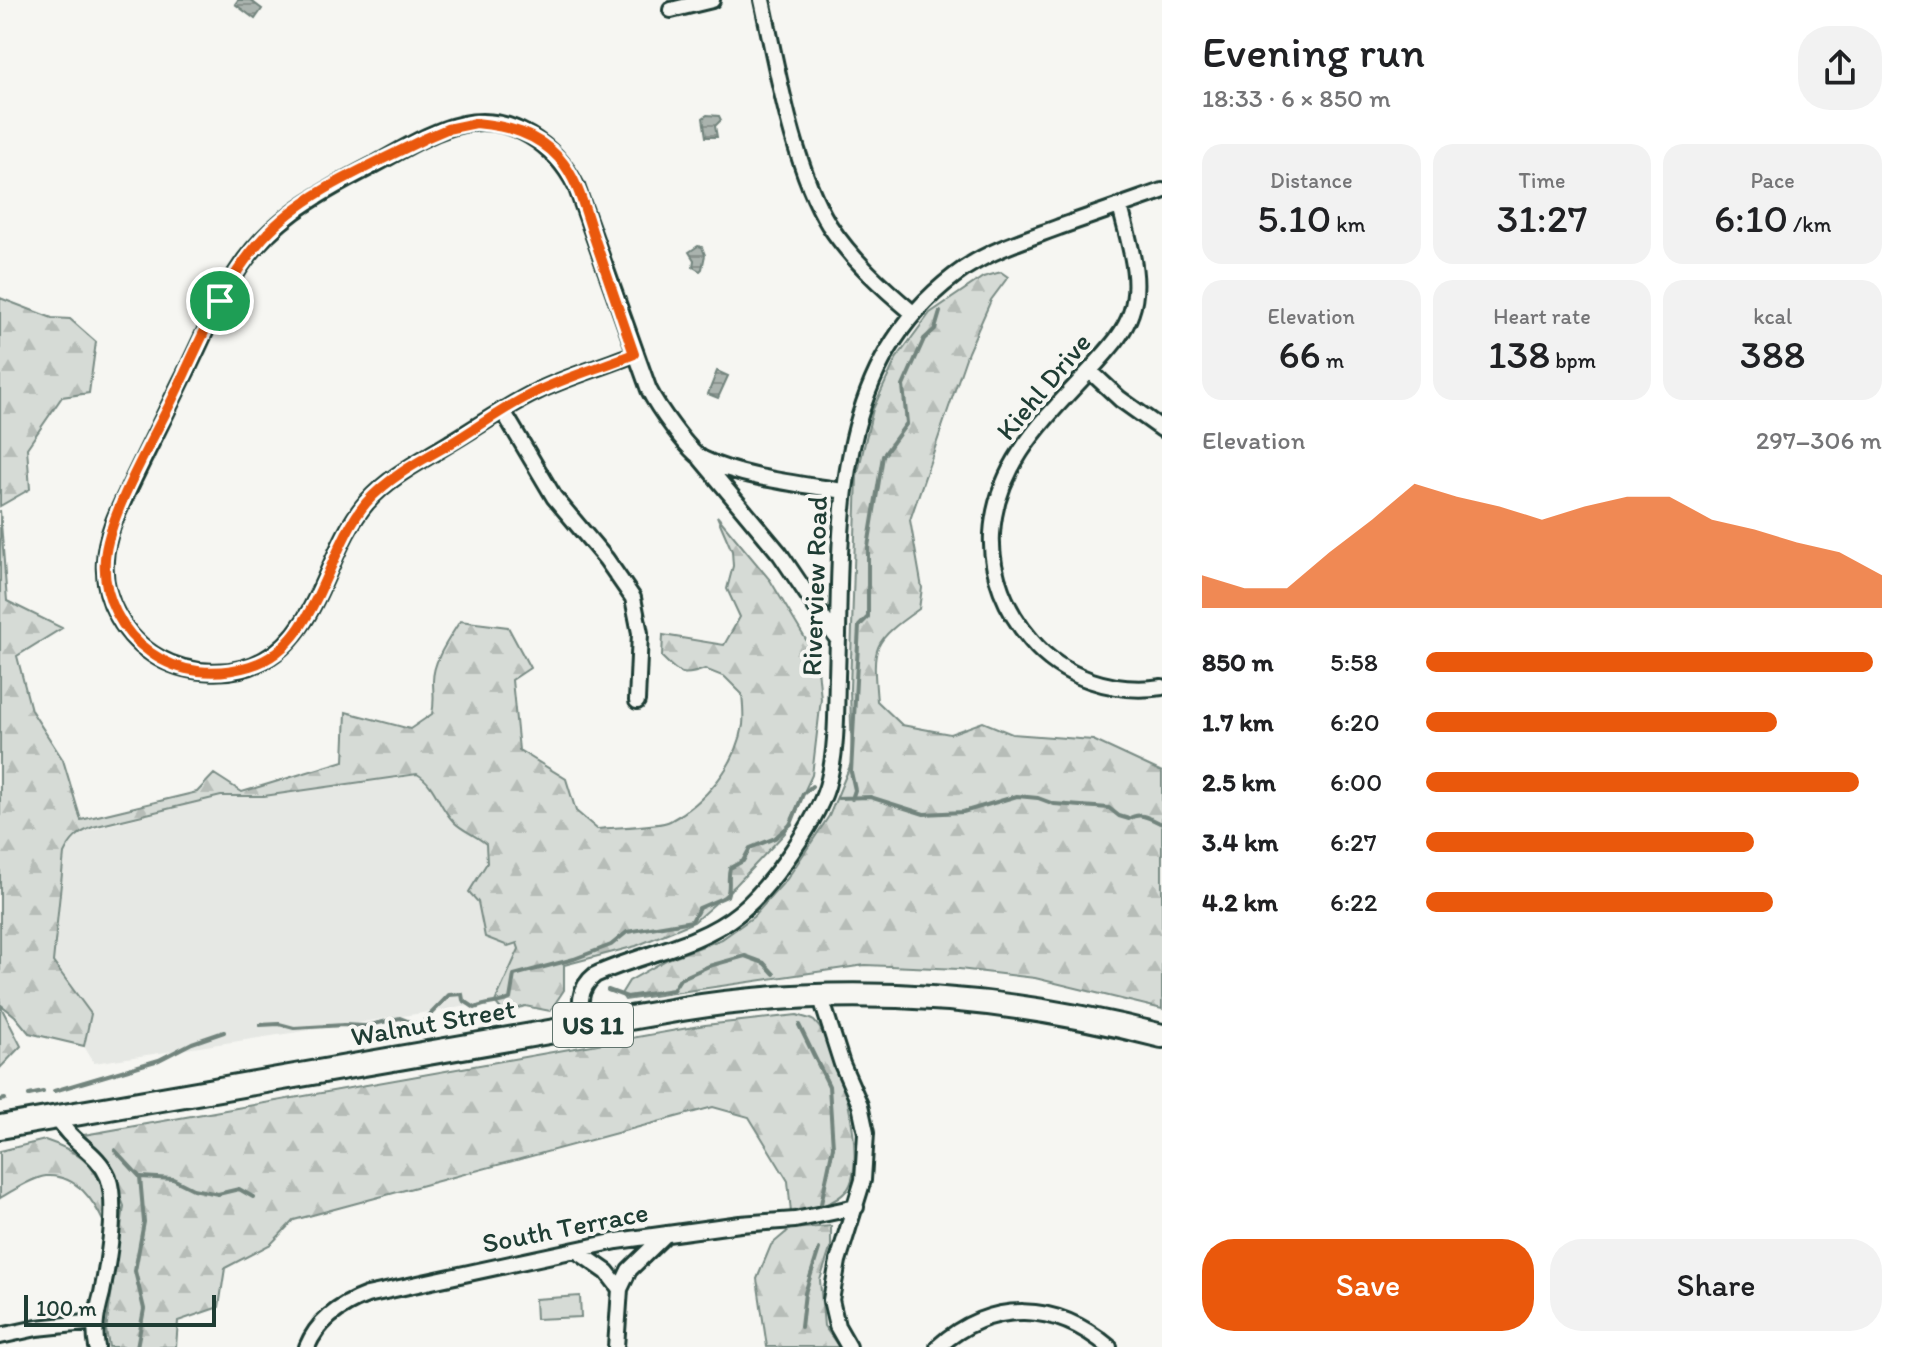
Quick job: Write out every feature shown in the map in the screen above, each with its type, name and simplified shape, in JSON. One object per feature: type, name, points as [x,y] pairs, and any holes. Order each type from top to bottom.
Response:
[{"type":"main road","name":"Walnut Street","points":[[0,1127],[716,1004],[820,995],[926,996],[995,1002],[1064,1013],[1162,1036]]},
{"type":"street","points":[[671,10],[712,0]]},
{"type":"street","points":[[762,0],[801,162],[819,208],[859,264],[914,314]]},
{"type":"street","points":[[634,354],[535,392],[414,464],[368,501],[356,515],[297,631],[261,662],[215,671],[175,666],[144,648],[121,622],[107,586],[105,558],[116,517],[236,273],[262,239],[299,206],[426,138],[464,124],[501,125],[531,136],[558,158],[576,186],[634,354],[656,403],[780,554],[838,641]]},
{"type":"street","name":"Riverview Road","points":[[583,1026],[580,1000],[588,980],[721,926],[756,897],[797,843],[830,778],[835,729],[843,491],[856,427],[883,357],[932,295],[979,260],[1009,245],[1162,191]]},
{"type":"street","name":"Kiehl Drive","points":[[1120,206],[1134,265],[1134,303],[1122,332],[1025,443],[1002,483],[995,506],[992,544],[998,581],[1008,605],[1031,640],[1052,660],[1100,684],[1162,687]]},
{"type":"street","points":[[1090,371],[1120,399],[1162,429]]},
{"type":"street","points":[[503,411],[554,497],[629,590],[640,633],[637,701]]},
{"type":"street","points":[[700,458],[738,470],[843,491]]},
{"type":"street","points":[[820,995],[842,1064],[864,1116],[865,1158],[856,1207],[838,1261],[831,1300],[837,1326],[849,1347]]},
{"type":"street","points":[[57,1117],[66,1134],[97,1160],[112,1189],[111,1230],[95,1322],[97,1347]]},
{"type":"street","name":"South Terrace","points":[[307,1347],[315,1330],[329,1315],[367,1295],[666,1234],[795,1220],[856,1207]]},
{"type":"street","points":[[616,1347],[620,1289],[629,1270],[666,1234]]},
{"type":"street","points":[[577,1251],[607,1272],[620,1289]]},
{"type":"street","points":[[938,1347],[993,1315],[1026,1312],[1051,1315],[1071,1322],[1109,1347]]},
{"type":"street","points":[[0,1336],[37,1328],[95,1322]]},
{"type":"shaded area","points":[[238,0],[250,0],[262,9],[255,19],[235,4]]},
{"type":"shaded area","points":[[707,115],[719,116],[721,120],[715,126],[717,137],[706,137],[703,118]]},
{"type":"shaded area","points":[[702,247],[705,255],[700,271],[693,267],[694,260],[689,252]]},
{"type":"shaded area","points":[[717,371],[728,376],[718,398],[708,394]]},
{"type":"shaded area","points":[[417,774],[427,779],[445,813],[456,825],[474,833],[486,844],[487,863],[478,902],[485,937],[508,946],[517,943],[519,949],[495,1002],[94,1063],[84,1046],[91,1014],[53,962],[61,867],[69,842],[79,833],[221,796],[264,796]]},
{"type":"green space","points":[[1001,272],[1008,277],[991,300],[968,352],[910,520],[922,588],[919,609],[892,629],[878,646],[875,668],[877,701],[902,725],[950,734],[983,722],[1012,734],[1093,740],[1162,772],[1162,1009],[1035,978],[959,969],[865,965],[625,1000],[621,994],[629,981],[668,959],[722,939],[753,917],[787,879],[829,816],[852,761],[850,689],[857,476],[873,409],[896,359],[930,313],[983,277]]},
{"type":"green space","points":[[0,298],[52,318],[70,319],[96,342],[89,393],[62,397],[27,448],[30,489],[0,506]]},
{"type":"green space","points":[[0,510],[7,601],[62,628],[17,656],[31,710],[63,760],[81,820],[197,792],[214,774],[242,792],[344,761],[346,712],[410,729],[432,714],[436,665],[460,621],[508,627],[530,668],[512,680],[519,750],[566,779],[576,811],[597,829],[670,821],[695,804],[717,781],[734,754],[743,725],[742,694],[725,677],[705,669],[681,673],[662,657],[663,635],[724,645],[740,617],[727,589],[733,566],[732,551],[717,516],[770,580],[817,658],[821,699],[812,775],[785,833],[736,885],[694,922],[636,946],[564,965],[564,990],[550,1011],[525,1006],[504,1013],[495,1002],[519,949],[517,943],[508,946],[485,937],[478,902],[469,892],[487,863],[486,844],[453,821],[428,784],[417,774],[264,796],[221,796],[93,827],[76,837],[64,854],[53,962],[91,1014],[84,1046],[29,1033],[0,1004]]},
{"type":"green space","points":[[0,1005],[21,1046],[0,1068]]},
{"type":"green space","points":[[797,1015],[814,1021],[833,1053],[853,1130],[853,1175],[847,1190],[828,1203],[791,1213],[788,1181],[749,1117],[713,1107],[294,1220],[271,1244],[225,1268],[219,1307],[178,1321],[176,1347],[109,1347],[106,1330],[124,1206],[108,1164],[84,1135],[705,1025]]},
{"type":"green space","points":[[45,1140],[82,1158],[95,1173],[105,1197],[105,1225],[83,1191],[67,1179],[46,1176],[34,1179],[0,1198],[0,1151]]},
{"type":"green space","points":[[831,1226],[831,1246],[820,1280],[824,1326],[839,1347],[767,1347],[757,1279],[771,1245],[790,1229]]},
{"type":"green space","points":[[580,1296],[581,1317],[536,1319],[535,1299]]},
{"type":"waterway","points":[[852,799],[855,790],[851,772],[859,626],[868,617],[868,547],[883,456],[907,423],[903,386],[924,339],[935,329],[940,312]]},
{"type":"waterway","points":[[260,1025],[279,1024],[294,1028],[366,1026],[400,1018],[422,1023],[449,995],[462,994],[463,1000],[475,1008],[506,1001],[510,999],[514,975],[574,959],[611,945],[627,932],[692,921],[699,908],[727,896],[730,868],[743,861],[750,848],[775,838],[791,824],[803,794],[812,786]]},
{"type":"waterway","points":[[838,798],[870,797],[924,814],[963,812],[1017,796],[1038,798],[1054,804],[1109,808],[1119,816],[1129,819],[1141,816],[1162,824]]},
{"type":"waterway","points":[[608,990],[627,997],[673,990],[680,979],[709,966],[745,956],[764,963],[774,974]]},
{"type":"waterway","points":[[799,1025],[829,1086],[833,1147],[821,1204]]},
{"type":"waterway","points":[[54,1091],[159,1060],[192,1043],[224,1032]]},
{"type":"waterway","points":[[29,1095],[43,1092]]},
{"type":"waterway","points":[[0,1100],[5,1099]]},
{"type":"waterway","points":[[115,1150],[140,1177],[144,1222],[135,1271],[144,1309],[137,1347]]},
{"type":"waterway","points":[[141,1177],[173,1179],[193,1189],[218,1194],[239,1189],[253,1197]]},
{"type":"waterway","points":[[801,1327],[805,1293],[819,1249]]},
{"type":"route","points":[[476,123],[501,125],[531,136],[566,167],[576,186],[634,354],[535,392],[396,476],[356,515],[304,620],[285,644],[261,662],[226,671],[205,672],[175,666],[134,639],[113,606],[107,586],[105,558],[116,517],[220,301],[250,253],[273,227],[299,206],[336,184],[447,129],[476,123]]}]
